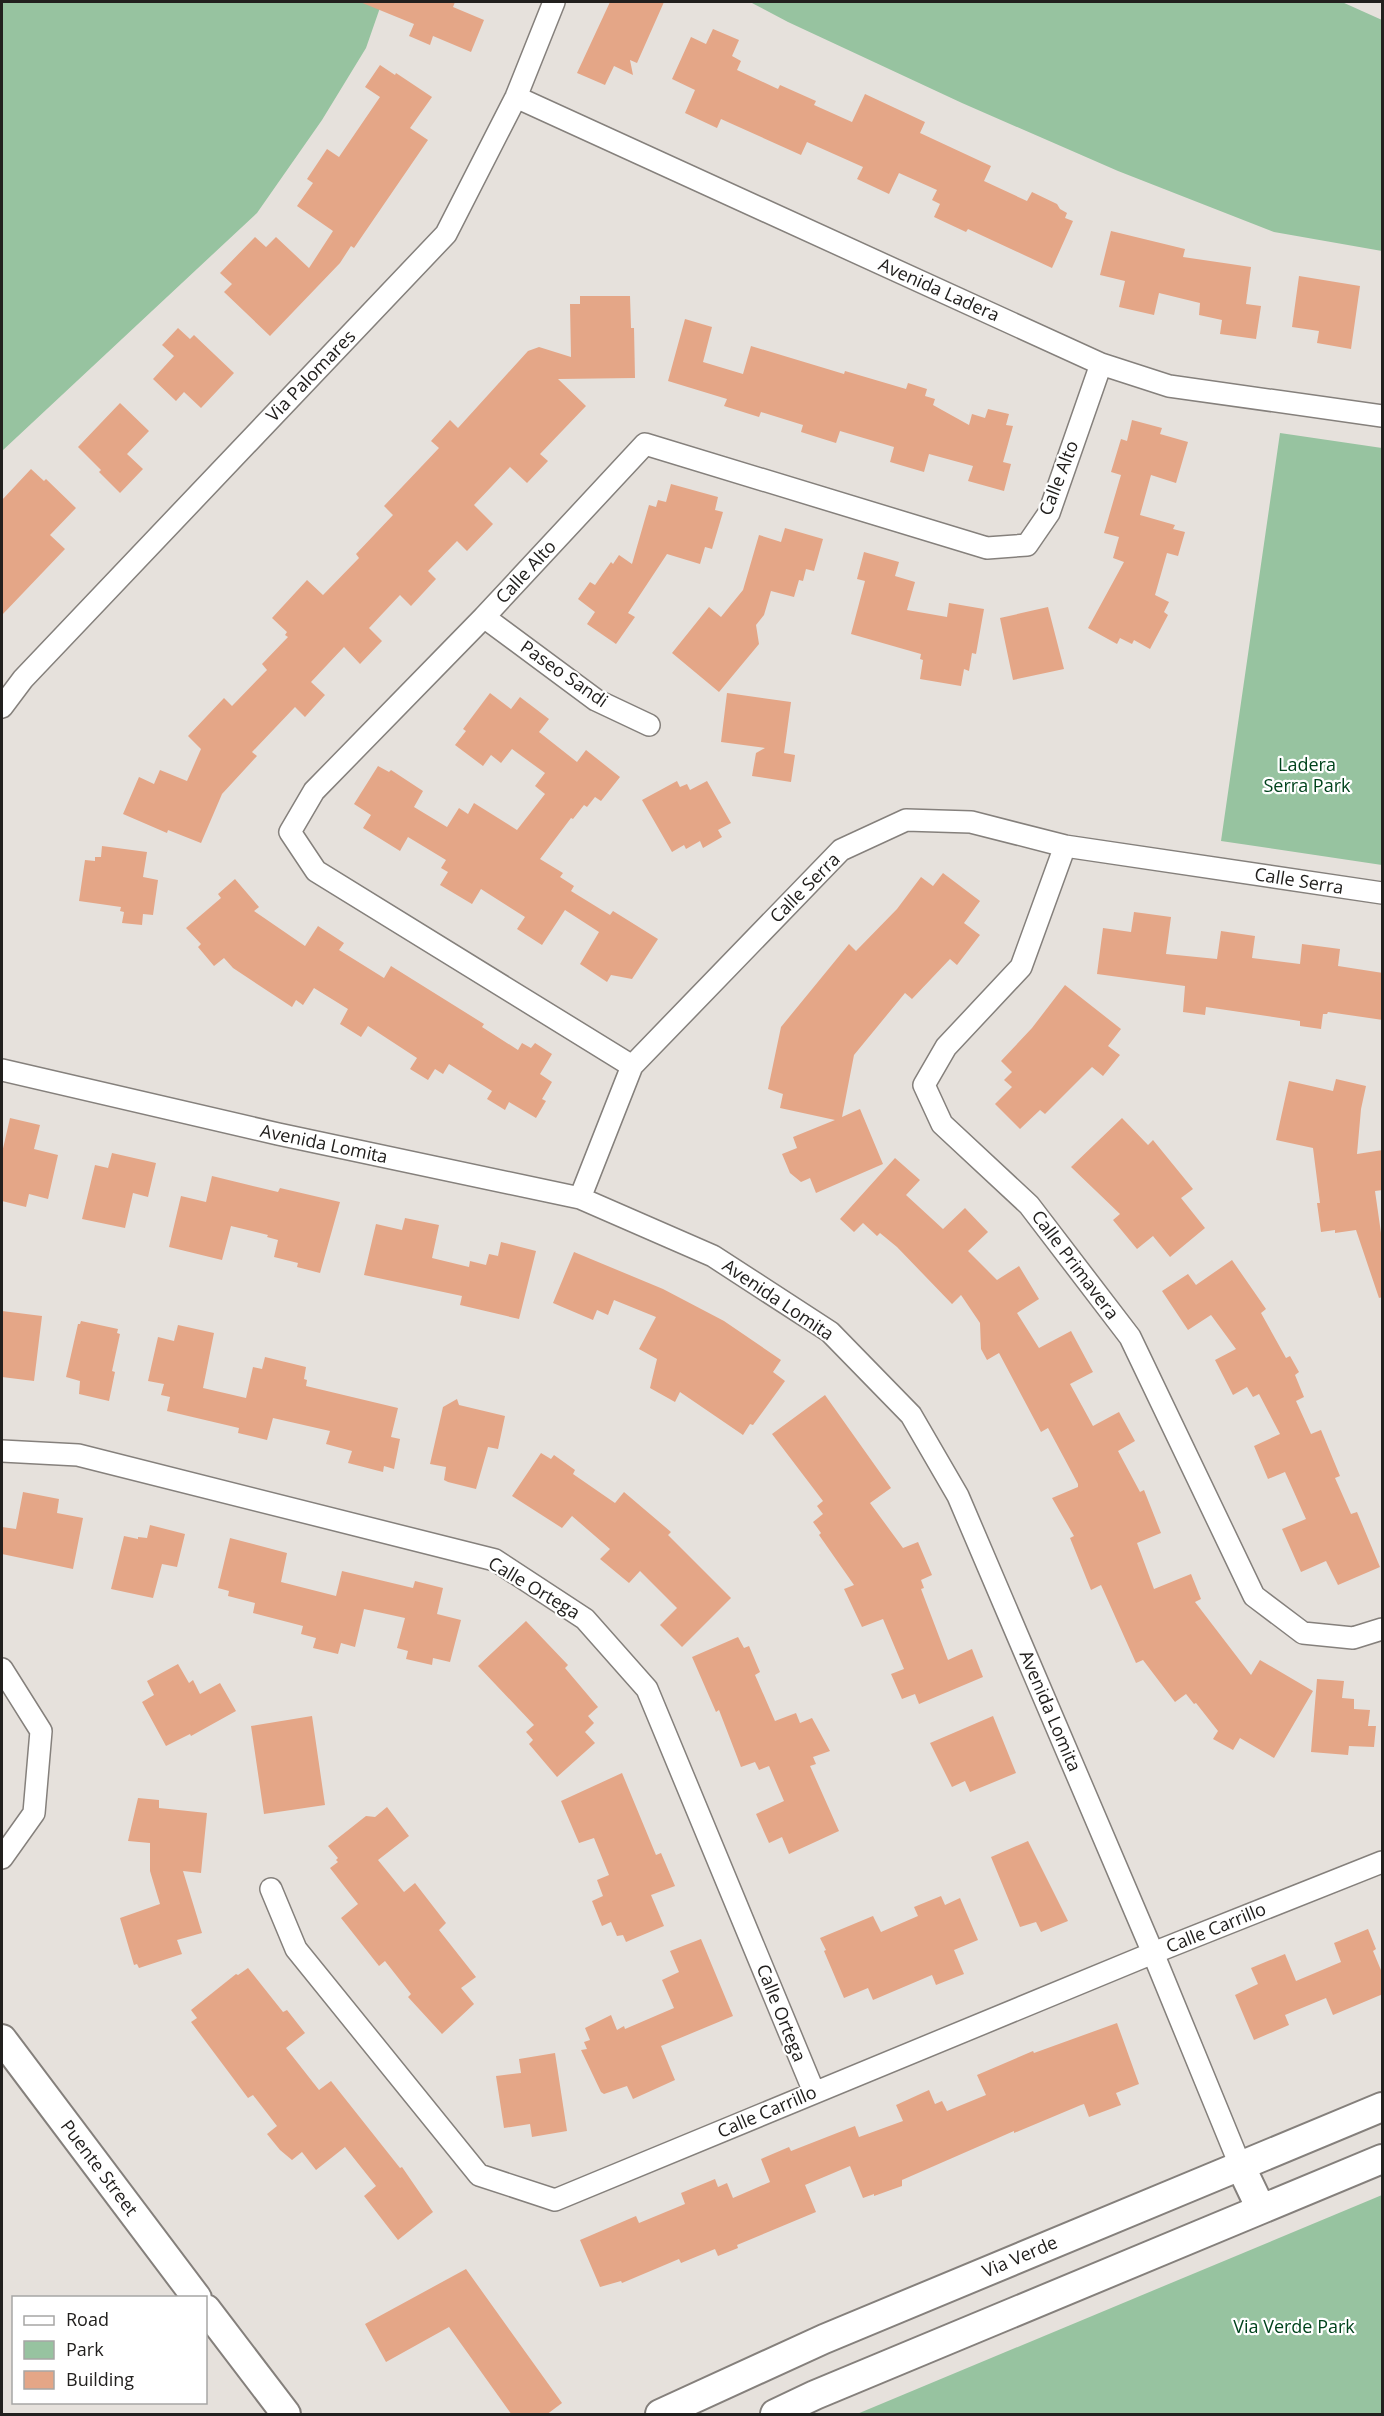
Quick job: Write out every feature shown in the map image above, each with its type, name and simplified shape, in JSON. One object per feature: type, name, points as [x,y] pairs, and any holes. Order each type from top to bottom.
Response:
[{"type":"main road","name":"Puente Street","points":[[2,2039],[195,2296]]},
{"type":"main road","name":"Via Verde","points":[[660,2415],[824,2339],[1383,2107]]},
{"type":"main road","points":[[775,2415],[815,2395],[1383,2158]]},
{"type":"main road","points":[[1240,2165],[1261,2209]]},
{"type":"main road","points":[[207,2309],[286,2415]]},
{"type":"street","name":"Via Palomares","points":[[2,707],[22,679],[446,234],[516,97],[554,2]]},
{"type":"street","name":"Avenida Ladera","points":[[516,97],[1101,364],[1169,386],[1383,417]]},
{"type":"street","name":"Calle Alto","points":[[632,1066],[316,871],[290,832],[314,791],[484,617],[645,444],[987,548],[1027,545],[1049,513],[1101,364]]},
{"type":"street","name":"Paseo Sandi","points":[[484,617],[596,700],[649,725]]},
{"type":"street","name":"Calle Serra","points":[[580,1198],[632,1066],[841,850],[906,820],[971,822],[1065,846],[1383,893]]},
{"type":"street","name":"Calle Primavera","points":[[1065,846],[1021,967],[946,1047],[924,1085],[942,1124],[1029,1205],[1130,1337],[1254,1596],[1303,1633],[1353,1638],[1383,1629]]},
{"type":"street","name":"Avenida Lomita","points":[[2,1070],[278,1134],[580,1198],[713,1256],[830,1332],[911,1415],[958,1496],[1153,1953],[1240,2165]]},
{"type":"street","name":"Calle Ortega","points":[[2,1451],[78,1455],[495,1560],[585,1619],[647,1689],[814,2092]]},
{"type":"street","points":[[2,1669],[41,1731],[34,1813],[2,1858]]},
{"type":"street","name":"Calle Carrillo","points":[[272,1889],[296,1949],[478,2175],[555,2200],[1153,1953],[1383,1862]]},
{"type":"green space","points":[[2,2],[382,2],[366,48],[322,120],[257,213],[2,451]]},
{"type":"green space","points":[[750,2],[1342,2],[1382,20],[1382,251],[1274,232],[1118,171],[962,103]]},
{"type":"green space","name":"Ladera Serra Park","points":[[1280,433],[1382,448],[1382,865],[1221,841]]},
{"type":"green space","name":"Via Verde Park","points":[[1382,2195],[1382,2414],[857,2414]]},
{"type":"building","points":[[360,2],[455,2],[453,7],[484,20],[471,52],[433,36],[430,45],[409,36],[414,24]]},
{"type":"building","points":[[610,2],[664,2],[637,63],[630,60],[633,75],[614,66],[605,85],[577,73]]},
{"type":"building","points":[[713,29],[739,40],[732,56],[741,61],[737,70],[778,89],[780,85],[816,101],[814,105],[852,122],[865,94],[925,122],[920,133],[991,166],[984,181],[1027,201],[1032,192],[1057,204],[1067,213],[1065,218],[1073,221],[1052,268],[968,229],[966,232],[934,217],[940,204],[932,200],[937,190],[899,173],[889,194],[857,179],[863,167],[807,142],[801,155],[721,119],[717,128],[685,113],[695,90],[672,79],[691,37],[706,44]]},
{"type":"building","points":[[380,65],[432,97],[410,128],[428,140],[354,248],[351,246],[340,263],[270,336],[224,292],[232,284],[220,273],[255,237],[266,247],[276,237],[309,268],[333,231],[297,206],[313,183],[307,179],[327,149],[339,157],[380,97],[365,87]]},
{"type":"building","points":[[1111,231],[1185,249],[1183,257],[1251,267],[1246,304],[1261,306],[1256,339],[1220,334],[1222,320],[1199,315],[1200,303],[1159,293],[1154,315],[1119,307],[1125,281],[1100,275]]},
{"type":"building","points":[[1299,276],[1360,286],[1351,349],[1317,343],[1319,331],[1292,327]]},
{"type":"building","points":[[580,296],[630,296],[631,328],[634,328],[635,378],[558,379],[586,406],[540,454],[548,461],[527,483],[510,467],[474,505],[493,524],[467,551],[457,541],[428,571],[436,579],[411,606],[400,595],[369,628],[382,641],[360,664],[344,647],[311,682],[325,695],[305,717],[295,707],[252,752],[257,756],[222,794],[201,843],[168,830],[167,833],[123,814],[139,777],[154,784],[160,770],[187,781],[201,749],[188,736],[224,698],[232,706],[267,670],[262,664],[288,637],[285,635],[287,632],[272,618],[307,580],[323,595],[359,558],[356,554],[393,515],[384,506],[439,448],[431,441],[450,420],[458,428],[528,351],[539,347],[571,357],[570,304],[580,304]]},
{"type":"building","points":[[685,319],[712,327],[703,362],[743,374],[751,346],[844,374],[845,371],[906,389],[908,383],[927,389],[925,396],[935,399],[933,405],[969,425],[972,414],[985,418],[988,409],[1009,414],[1006,425],[1013,426],[1003,462],[1011,464],[1004,491],[968,481],[973,466],[929,454],[924,472],[890,462],[894,447],[840,431],[836,443],[801,432],[803,425],[761,412],[759,417],[724,406],[727,399],[668,381]]},
{"type":"building","points":[[178,328],[190,339],[194,335],[234,373],[201,408],[184,392],[176,401],[153,379],[174,356],[162,345]]},
{"type":"building","points":[[120,403],[149,431],[127,454],[143,469],[120,493],[78,447]]},
{"type":"building","points":[[1132,420],[1162,428],[1160,434],[1188,442],[1176,483],[1151,475],[1140,515],[1175,525],[1173,529],[1185,532],[1178,556],[1167,553],[1155,595],[1169,602],[1164,612],[1168,615],[1150,649],[1134,640],[1132,644],[1120,638],[1117,644],[1088,628],[1124,562],[1113,558],[1119,537],[1104,533],[1121,475],[1111,472],[1121,439],[1127,441]]},
{"type":"building","points":[[31,469],[44,481],[46,479],[76,508],[50,535],[65,549],[2,615],[2,500]]},
{"type":"building","points":[[671,484],[718,497],[715,510],[723,512],[712,549],[705,547],[700,564],[667,554],[628,613],[635,617],[616,644],[587,624],[595,612],[578,599],[590,582],[595,585],[611,562],[613,564],[619,555],[632,564],[649,505],[656,507],[658,500],[666,502]]},
{"type":"building","points":[[785,528],[823,539],[814,571],[806,569],[803,581],[799,580],[794,597],[771,591],[764,615],[756,625],[759,644],[719,692],[672,653],[709,607],[721,617],[743,590],[759,535],[781,542]]},
{"type":"building","points":[[864,552],[899,562],[895,576],[915,582],[907,610],[947,617],[949,603],[984,609],[976,654],[972,653],[969,671],[964,669],[961,686],[920,679],[923,660],[920,659],[921,654],[851,634],[865,581],[857,579]]},
{"type":"building","points":[[1048,607],[1064,669],[1013,680],[1000,618]]},
{"type":"building","points":[[490,693],[511,709],[520,697],[549,719],[539,732],[577,762],[586,750],[620,777],[601,801],[595,797],[587,807],[584,805],[573,819],[571,818],[540,859],[563,873],[560,877],[574,886],[571,891],[610,915],[613,911],[658,939],[632,979],[611,975],[607,982],[580,964],[599,932],[565,910],[542,945],[517,929],[525,917],[481,889],[472,904],[440,885],[448,872],[441,868],[446,860],[408,837],[400,851],[363,828],[371,815],[354,804],[378,766],[389,772],[391,770],[423,791],[414,807],[447,827],[459,808],[468,814],[474,803],[517,830],[545,794],[535,786],[545,773],[512,749],[501,763],[491,755],[483,766],[455,745],[466,731],[463,729]]},
{"type":"building","points":[[727,693],[791,702],[784,753],[795,755],[791,782],[752,776],[756,753],[765,748],[721,742]]},
{"type":"building","points":[[677,781],[680,787],[687,784],[690,790],[707,781],[731,823],[718,830],[722,837],[703,848],[700,841],[686,849],[684,845],[672,852],[642,800]]},
{"type":"building","points":[[102,846],[147,852],[143,877],[158,880],[153,915],[143,914],[142,925],[122,923],[124,912],[120,911],[121,907],[79,901],[85,860],[95,861],[95,857],[101,857]]},
{"type":"building","points":[[943,873],[980,901],[964,923],[980,935],[957,965],[950,959],[912,999],[905,993],[854,1055],[842,1117],[860,1109],[883,1164],[816,1193],[810,1178],[801,1182],[790,1173],[782,1154],[797,1148],[793,1137],[835,1120],[780,1108],[783,1094],[768,1089],[781,1027],[849,944],[856,951],[897,909],[921,877],[933,886]]},
{"type":"building","points":[[235,879],[259,907],[254,911],[305,946],[318,926],[344,943],[339,950],[384,978],[391,966],[484,1024],[482,1027],[518,1050],[522,1043],[531,1048],[535,1043],[552,1054],[540,1074],[552,1082],[542,1099],[546,1101],[536,1118],[509,1102],[505,1110],[487,1099],[492,1091],[449,1064],[443,1074],[435,1069],[428,1080],[410,1069],[417,1058],[368,1026],[361,1037],[340,1024],[348,1009],[314,988],[303,1005],[296,1000],[292,1007],[233,968],[224,958],[214,966],[198,947],[201,944],[186,928],[221,898],[218,894]]},
{"type":"building","points":[[1134,912],[1171,917],[1166,954],[1217,959],[1221,931],[1255,936],[1252,958],[1300,964],[1302,944],[1340,949],[1338,966],[1383,973],[1383,1020],[1328,1012],[1323,1014],[1321,1029],[1300,1026],[1300,1021],[1206,1007],[1205,1015],[1183,1012],[1185,986],[1097,974],[1103,928],[1131,932]]},
{"type":"building","points":[[1065,985],[1121,1029],[1108,1046],[1120,1055],[1103,1076],[1092,1067],[1045,1114],[1040,1110],[1020,1129],[995,1104],[1012,1087],[1004,1080],[1012,1072],[1001,1061],[1032,1028]]},
{"type":"building","points":[[1336,1079],[1366,1086],[1361,1109],[1357,1154],[1383,1150],[1383,1190],[1375,1191],[1383,1247],[1383,1297],[1379,1298],[1356,1230],[1321,1232],[1313,1148],[1276,1140],[1289,1081],[1333,1091]]},
{"type":"building","points":[[10,1118],[40,1125],[34,1149],[58,1155],[48,1199],[29,1194],[26,1207],[2,1201],[2,1153]]},
{"type":"building","points":[[1122,1118],[1148,1145],[1153,1140],[1193,1189],[1181,1198],[1205,1228],[1170,1257],[1153,1236],[1137,1249],[1113,1220],[1120,1214],[1071,1167]]},
{"type":"building","points":[[112,1153],[156,1163],[148,1197],[133,1193],[125,1228],[82,1219],[95,1165],[108,1168]]},
{"type":"building","points":[[895,1158],[920,1180],[906,1195],[943,1229],[965,1208],[988,1232],[968,1251],[997,1280],[1019,1266],[1039,1299],[1017,1313],[1039,1348],[1071,1331],[1093,1372],[1070,1384],[1093,1426],[1119,1412],[1135,1441],[1118,1451],[1140,1492],[1144,1490],[1161,1533],[1137,1543],[1154,1589],[1191,1574],[1201,1599],[1195,1602],[1251,1675],[1260,1660],[1313,1691],[1274,1758],[1240,1738],[1233,1750],[1213,1739],[1218,1731],[1196,1703],[1194,1704],[1186,1694],[1175,1702],[1143,1660],[1136,1663],[1101,1585],[1091,1590],[1070,1538],[1074,1536],[1052,1498],[1078,1487],[1078,1484],[1048,1428],[1041,1432],[999,1353],[987,1360],[981,1349],[980,1323],[961,1295],[952,1304],[897,1247],[880,1233],[877,1236],[863,1223],[854,1232],[840,1219]]},
{"type":"building","points":[[212,1176],[278,1192],[280,1188],[340,1202],[320,1273],[297,1267],[298,1263],[274,1257],[278,1240],[267,1237],[268,1235],[231,1226],[222,1260],[169,1247],[181,1196],[206,1202]]},
{"type":"building","points":[[405,1218],[439,1225],[432,1258],[469,1267],[470,1261],[486,1265],[489,1254],[498,1256],[501,1242],[536,1251],[519,1319],[460,1305],[462,1296],[364,1275],[376,1224],[402,1230]]},
{"type":"building","points":[[574,1252],[663,1289],[724,1321],[781,1360],[773,1372],[785,1381],[743,1435],[680,1392],[675,1402],[650,1388],[657,1359],[639,1349],[656,1317],[614,1300],[608,1315],[597,1310],[593,1320],[553,1303]]},
{"type":"building","points":[[1232,1260],[1266,1309],[1261,1313],[1286,1358],[1290,1356],[1299,1372],[1295,1375],[1304,1397],[1296,1401],[1311,1434],[1321,1430],[1340,1476],[1335,1478],[1351,1514],[1357,1512],[1380,1567],[1338,1585],[1326,1561],[1301,1572],[1282,1529],[1306,1519],[1285,1472],[1268,1479],[1254,1446],[1280,1434],[1259,1394],[1253,1397],[1247,1387],[1233,1395],[1215,1360],[1236,1349],[1211,1315],[1188,1330],[1162,1291],[1188,1274],[1196,1285]]},
{"type":"building","points":[[2,1311],[42,1316],[34,1381],[2,1377]]},
{"type":"building","points":[[81,1321],[118,1329],[117,1333],[120,1334],[112,1371],[115,1372],[109,1401],[79,1394],[80,1381],[66,1377],[78,1324]]},
{"type":"building","points":[[178,1325],[214,1333],[203,1388],[246,1398],[253,1367],[262,1369],[265,1357],[306,1367],[304,1379],[307,1380],[306,1386],[398,1408],[391,1437],[400,1439],[394,1469],[384,1466],[383,1472],[348,1463],[352,1451],[326,1444],[330,1431],[273,1418],[267,1440],[238,1433],[239,1428],[167,1411],[170,1397],[161,1395],[164,1384],[148,1381],[158,1337],[174,1341]]},
{"type":"building","points":[[825,1395],[891,1488],[870,1503],[903,1548],[918,1542],[932,1575],[921,1580],[924,1588],[921,1589],[948,1660],[972,1649],[983,1677],[919,1704],[915,1694],[902,1699],[891,1674],[904,1669],[883,1619],[862,1627],[844,1589],[854,1585],[819,1535],[821,1533],[813,1522],[823,1514],[817,1506],[823,1501],[772,1434]]},
{"type":"building","points":[[457,1399],[459,1405],[505,1416],[498,1449],[488,1447],[476,1489],[444,1480],[446,1467],[430,1464],[443,1407]]},
{"type":"building","points":[[541,1453],[551,1459],[554,1455],[575,1470],[573,1474],[615,1503],[624,1492],[671,1532],[668,1535],[731,1598],[682,1647],[660,1625],[677,1608],[640,1571],[629,1583],[600,1559],[610,1549],[572,1516],[562,1528],[512,1496]]},
{"type":"building","points":[[23,1492],[59,1499],[57,1513],[83,1518],[73,1569],[2,1554],[2,1527],[16,1529]]},
{"type":"building","points":[[150,1525],[185,1534],[177,1567],[162,1564],[153,1598],[111,1589],[124,1536],[147,1538]]},
{"type":"building","points":[[230,1538],[287,1553],[281,1582],[336,1596],[342,1571],[413,1588],[415,1581],[443,1588],[437,1614],[461,1620],[450,1662],[433,1658],[432,1665],[406,1659],[408,1651],[397,1648],[405,1618],[364,1609],[355,1647],[341,1643],[338,1654],[313,1648],[316,1638],[301,1634],[303,1626],[253,1613],[255,1603],[228,1596],[229,1591],[218,1588]]},
{"type":"building","points":[[526,1621],[568,1665],[565,1668],[598,1707],[588,1716],[594,1723],[585,1732],[595,1743],[557,1777],[529,1744],[533,1740],[526,1732],[534,1725],[478,1666]]},
{"type":"building","points":[[738,1637],[744,1648],[749,1646],[760,1672],[755,1675],[775,1721],[796,1713],[800,1723],[812,1718],[830,1751],[813,1757],[816,1764],[810,1766],[839,1831],[789,1854],[782,1837],[769,1843],[756,1814],[784,1801],[769,1766],[759,1770],[755,1762],[741,1767],[719,1710],[716,1712],[692,1657]]},
{"type":"building","points":[[178,1664],[189,1683],[193,1680],[200,1694],[220,1683],[236,1711],[191,1736],[190,1734],[166,1746],[142,1702],[154,1695],[147,1681]]},
{"type":"building","points":[[1317,1679],[1344,1681],[1342,1698],[1354,1699],[1354,1709],[1370,1710],[1368,1726],[1376,1726],[1374,1747],[1349,1746],[1348,1755],[1311,1752]]},
{"type":"building","points":[[312,1716],[325,1805],[264,1814],[251,1726]]},
{"type":"building","points":[[993,1716],[1016,1773],[970,1792],[965,1781],[952,1787],[930,1743]]},
{"type":"building","points":[[622,1773],[656,1855],[661,1853],[675,1886],[651,1895],[664,1926],[626,1942],[623,1935],[617,1936],[611,1922],[602,1926],[592,1901],[603,1896],[597,1880],[609,1875],[594,1838],[579,1843],[561,1801]]},
{"type":"building","points":[[138,1798],[159,1800],[159,1808],[207,1813],[201,1873],[183,1871],[202,1933],[177,1940],[182,1954],[139,1968],[137,1964],[134,1965],[120,1918],[160,1904],[150,1871],[150,1843],[128,1841]]},
{"type":"building","points":[[387,1807],[409,1836],[378,1860],[404,1892],[415,1883],[446,1923],[439,1930],[476,1977],[461,1988],[474,2004],[442,2034],[408,1997],[411,1994],[385,1961],[379,1966],[341,1918],[358,1904],[330,1868],[338,1862],[336,1860],[338,1858],[328,1846],[366,1816],[375,1817]]},
{"type":"building","points":[[1028,1841],[1068,1921],[1041,1932],[1036,1922],[1020,1927],[991,1857]]},
{"type":"building","points":[[941,1896],[945,1905],[960,1898],[978,1940],[954,1950],[964,1974],[936,1985],[932,1975],[873,2000],[868,1988],[844,1998],[820,1938],[873,1916],[881,1932],[918,1916],[914,1907]]},
{"type":"building","points":[[1368,1929],[1376,1949],[1373,1951],[1383,1975],[1383,1994],[1333,2015],[1326,1998],[1285,2015],[1289,2025],[1254,2040],[1235,1995],[1258,1984],[1251,1968],[1285,1954],[1296,1981],[1341,1962],[1334,1943]]},
{"type":"building","points":[[701,1939],[733,2016],[661,2046],[675,2080],[633,2099],[627,2086],[604,2094],[581,2050],[587,2049],[584,2042],[590,2040],[585,2028],[611,2015],[617,2030],[624,2026],[625,2029],[674,2008],[662,1980],[679,1972],[670,1951]]},
{"type":"building","points":[[248,1968],[283,2012],[287,2010],[305,2033],[286,2048],[319,2090],[331,2081],[400,2168],[402,2167],[433,2212],[398,2240],[364,2196],[376,2186],[345,2147],[316,2170],[302,2152],[292,2160],[267,2134],[277,2126],[253,2095],[248,2098],[191,2022],[197,2018],[191,2010],[236,1974]]},
{"type":"building","points":[[1117,2023],[1139,2084],[1116,2093],[1121,2105],[1089,2117],[1084,2104],[1081,2105],[1014,2133],[1014,2131],[902,2180],[902,2186],[874,2196],[874,2194],[863,2198],[850,2166],[805,2185],[816,2212],[737,2245],[738,2248],[718,2256],[715,2249],[681,2263],[679,2259],[622,2283],[621,2281],[600,2287],[580,2240],[636,2216],[639,2223],[685,2204],[681,2193],[715,2179],[718,2187],[727,2183],[733,2198],[770,2182],[761,2159],[789,2147],[791,2151],[855,2126],[859,2137],[903,2121],[896,2105],[929,2090],[935,2104],[942,2101],[947,2111],[986,2095],[977,2075],[1033,2051],[1034,2053]]},
{"type":"building","points":[[555,2053],[567,2131],[532,2137],[530,2124],[504,2128],[496,2076],[521,2073],[519,2059]]},
{"type":"building","points":[[466,2269],[562,2403],[546,2415],[512,2415],[449,2327],[386,2362],[365,2324]]}]
